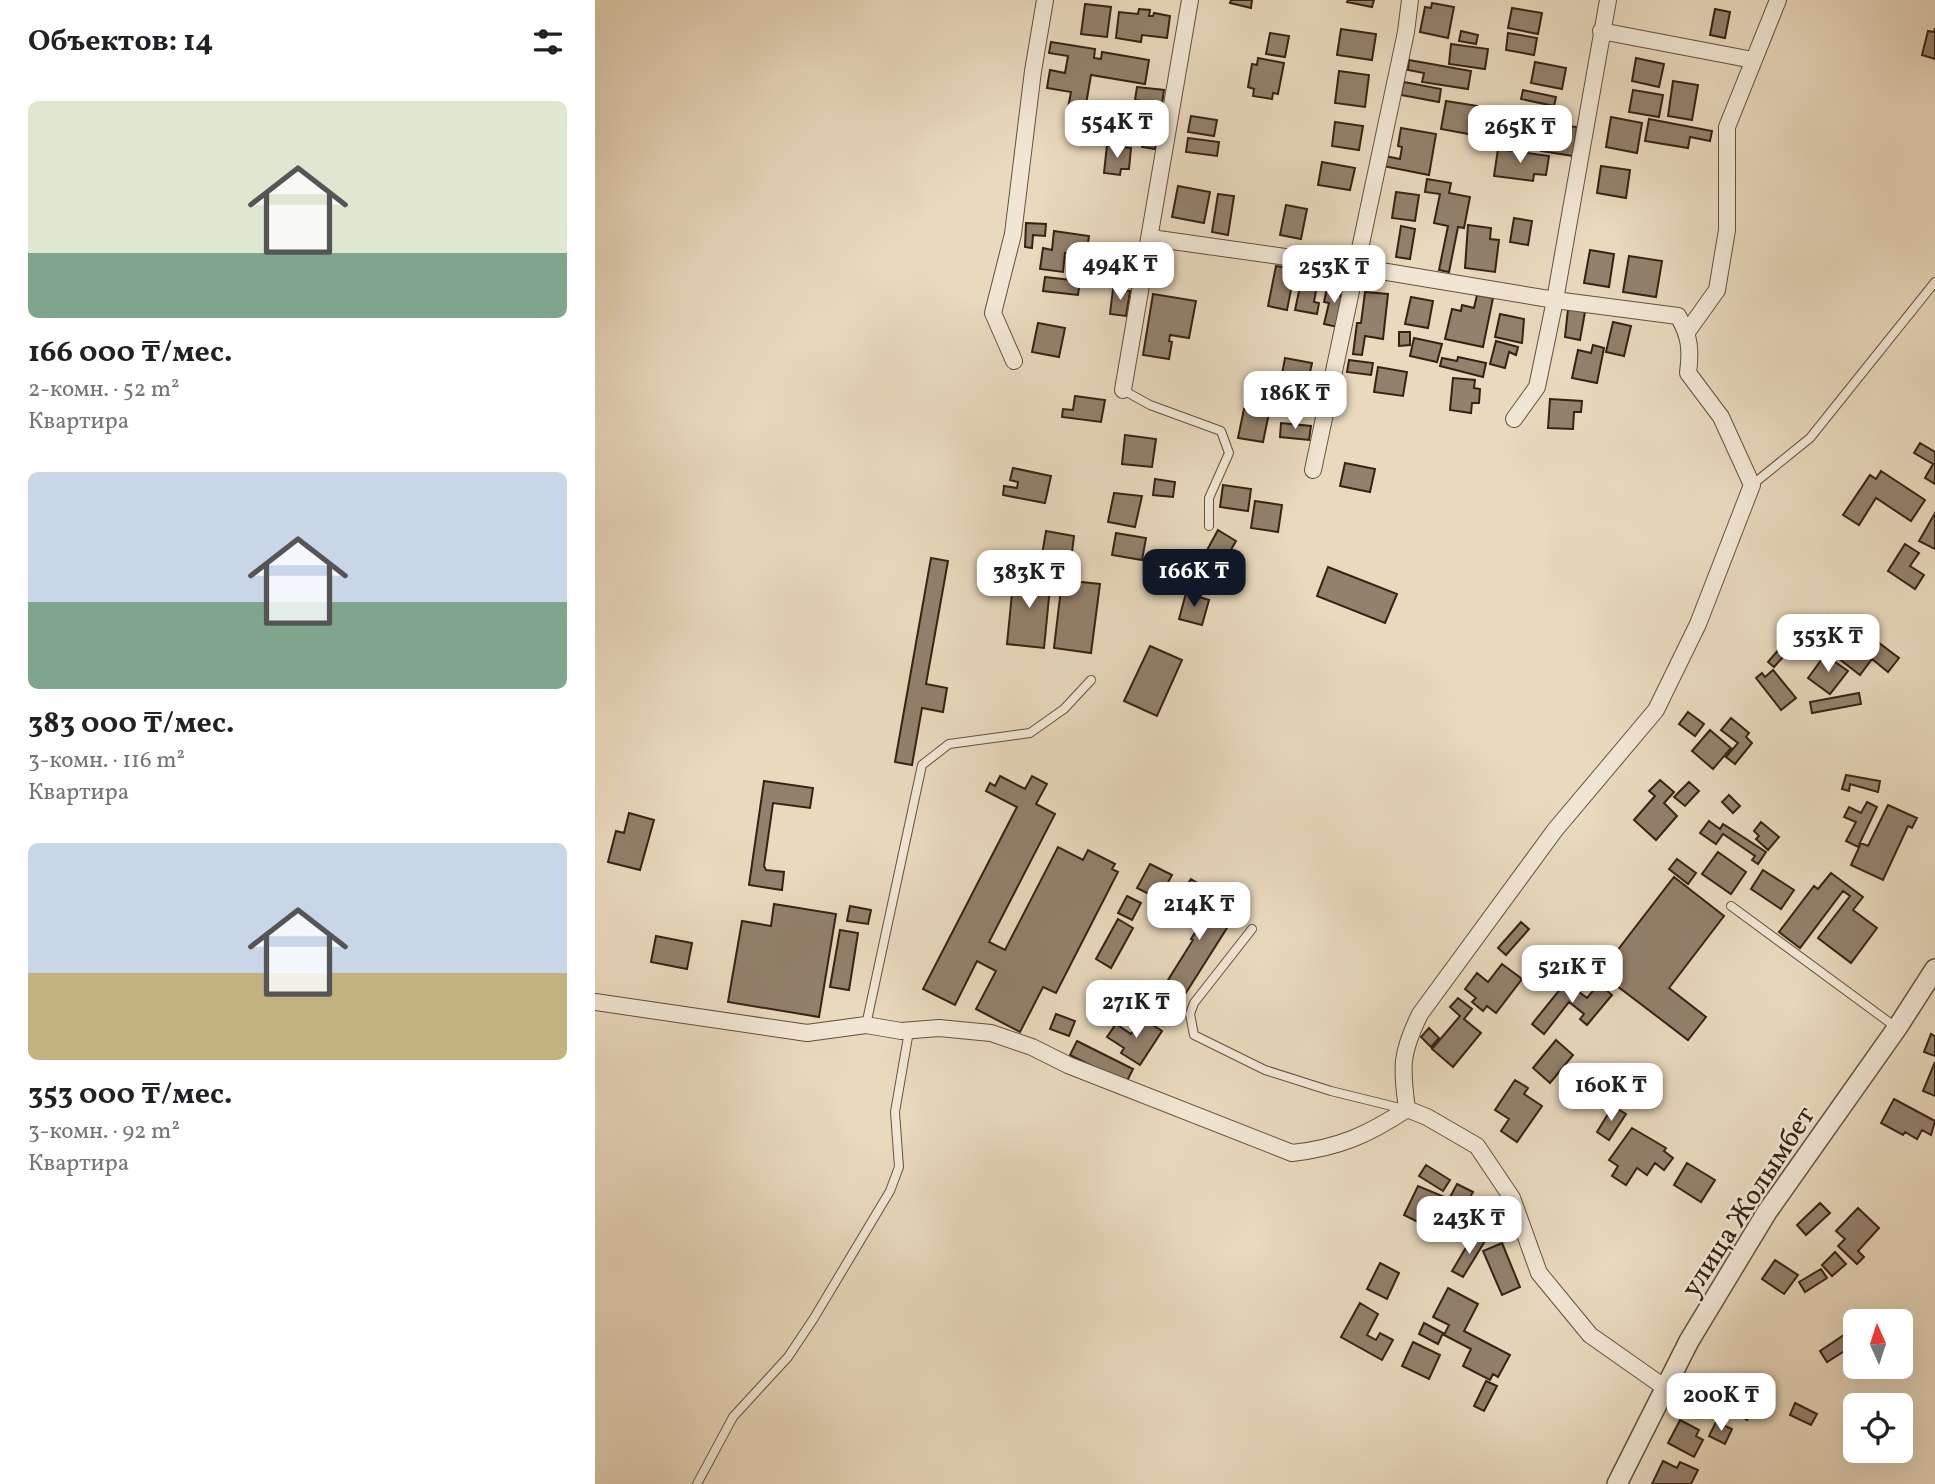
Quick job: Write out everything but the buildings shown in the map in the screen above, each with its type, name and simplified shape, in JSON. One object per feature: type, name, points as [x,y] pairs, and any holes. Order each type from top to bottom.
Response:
[{"type":"street","points":[[1014,361],[993,313],[1013,234],[1033,71],[1045,0]]},
{"type":"street","points":[[1123,390],[1190,0]]},
{"type":"street","points":[[1313,470],[1406,33],[1410,0]]},
{"type":"street","points":[[1514,419],[1537,387],[1608,0]]},
{"type":"street","points":[[1687,332],[1717,290],[1727,230],[1727,127],[1778,0]]},
{"type":"street","points":[[1601,31],[1753,60]]},
{"type":"street","points":[[1151,238],[1357,267],[1555,300],[1678,316],[1687,332],[1691,350],[1688,373],[1721,417],[1752,485],[1698,624],[1656,710],[1556,830],[1420,1014],[1405,1044],[1401,1071],[1407,1109]]},
{"type":"street","name":"улица Жолымбет","points":[[1617,1480],[1664,1387],[1767,1212],[1897,1028],[1935,969]]},
{"type":"street","points":[[595,1002],[807,1033],[866,1025],[909,1031],[939,1028],[991,1033],[1032,1047],[1068,1065],[1292,1153],[1319,1150],[1372,1132],[1407,1109]]},
{"type":"street","points":[[1407,1109],[1427,1117],[1477,1146],[1512,1198],[1539,1273],[1590,1335],[1664,1387]]},
{"type":"lane","points":[[1752,485],[1810,438],[1935,282]]},
{"type":"lane","points":[[1123,390],[1150,405],[1221,432],[1229,453],[1209,498],[1209,526]]},
{"type":"lane","points":[[866,1025],[922,765],[949,744],[1030,733],[1064,709],[1091,680]]},
{"type":"lane","points":[[1731,906],[1897,1028]]},
{"type":"lane","points":[[1252,929],[1194,1003],[1190,1014],[1194,1035],[1265,1070],[1331,1091],[1407,1109]]},
{"type":"lane","points":[[697,1484],[733,1417],[788,1357],[890,1191],[899,1167],[895,1112],[909,1031]]}]
